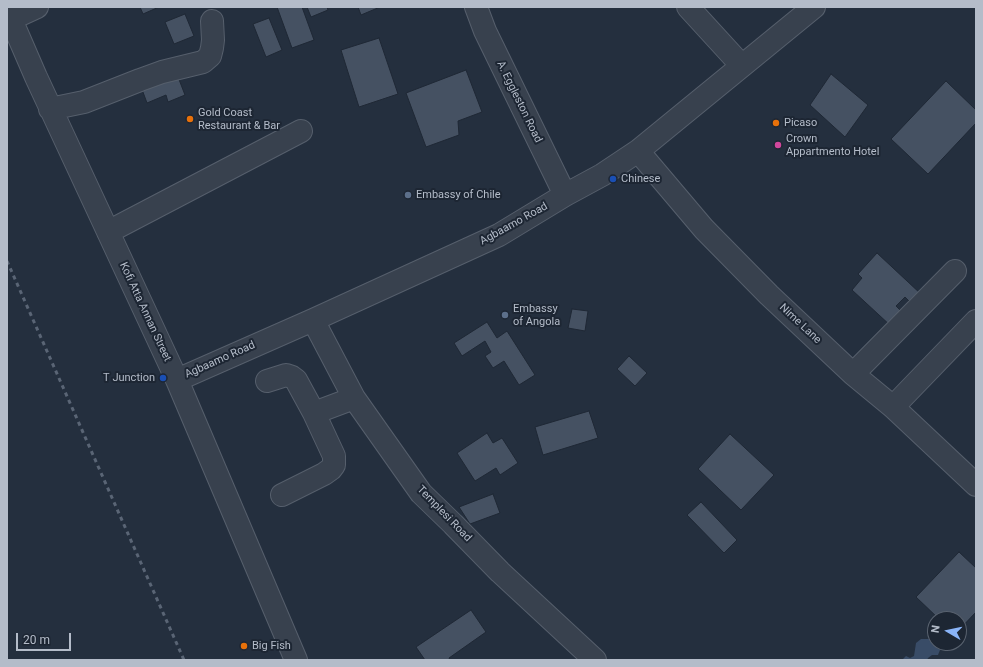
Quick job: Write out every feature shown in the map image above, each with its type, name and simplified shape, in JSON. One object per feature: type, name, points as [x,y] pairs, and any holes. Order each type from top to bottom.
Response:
[{"type":"street","points":[[9,15],[37,7]]},
{"type":"street","name":"A. Eggleston Road","points":[[476,7],[485,31],[565,195]]},
{"type":"street","points":[[688,7],[742,66]]},
{"type":"street","name":"Agbaamo Road","points":[[177,380],[499,235],[565,195],[602,175],[638,151],[814,7]]},
{"type":"street","name":"Kofi Atta Annan Street","points":[[9,15],[50,109],[177,380],[296,660]]},
{"type":"street","points":[[50,109],[84,102],[162,72],[203,62],[210,56],[212,48],[212,21]]},
{"type":"street","points":[[108,232],[301,131]]},
{"type":"street","name":"Nime Lane","points":[[638,151],[704,229],[769,295],[853,374],[893,407],[976,485]]},
{"type":"street","points":[[853,374],[955,271]]},
{"type":"street","name":"Templesi Road","points":[[313,320],[354,398],[421,493],[500,572],[596,660]]},
{"type":"street","points":[[893,407],[976,321]]},
{"type":"street","points":[[267,381],[286,375],[296,380],[314,413],[334,456],[334,465],[331,469],[282,495]]},
{"type":"street","points":[[314,413],[354,398]]},
{"type":"water","points":[[921,639],[927,639],[927,651],[940,651],[938,655],[932,655],[927,660],[902,660],[906,656],[910,658],[914,656],[916,643]]},
{"type":"building","points":[[140,7],[159,7],[143,14]]},
{"type":"building","points":[[277,7],[302,7],[314,40],[292,48]]},
{"type":"building","points":[[307,7],[327,7],[328,10],[311,17]]},
{"type":"building","points":[[358,7],[380,7],[361,15]]},
{"type":"building","points":[[185,14],[194,36],[174,44],[165,22]]},
{"type":"building","points":[[269,18],[282,50],[266,57],[253,24]]},
{"type":"building","points":[[379,38],[398,94],[359,107],[341,50]]},
{"type":"building","points":[[175,69],[185,95],[168,102],[166,95],[147,103],[140,84]]},
{"type":"building","points":[[466,70],[482,112],[458,121],[459,135],[426,147],[406,93]]},
{"type":"building","points":[[831,74],[868,105],[845,137],[810,105]]},
{"type":"building","points":[[946,81],[976,110],[976,123],[928,174],[891,139]]},
{"type":"building","points":[[877,253],[922,295],[913,305],[905,297],[896,306],[904,314],[892,327],[852,290],[862,278],[858,274]]},
{"type":"building","points":[[572,309],[588,311],[585,331],[568,328]]},
{"type":"building","points":[[487,322],[497,338],[507,331],[535,375],[519,385],[504,361],[493,368],[485,356],[491,352],[485,341],[462,356],[454,343]]},
{"type":"building","points":[[629,356],[647,373],[635,386],[617,369]]},
{"type":"building","points":[[589,411],[598,438],[543,455],[535,427]]},
{"type":"building","points":[[487,433],[493,443],[502,438],[518,463],[500,475],[496,468],[475,481],[457,453]]},
{"type":"building","points":[[730,434],[774,475],[741,510],[698,469]]},
{"type":"building","points":[[493,494],[500,513],[470,524],[459,507]]},
{"type":"building","points":[[701,502],[737,540],[724,553],[687,515]]},
{"type":"building","points":[[959,552],[976,568],[976,612],[967,622],[967,611],[931,611],[916,597]]},
{"type":"building","points":[[471,610],[486,632],[449,658],[450,660],[425,660],[416,647]]},
{"type":"railway","points":[[7,261],[184,660]]},
{"type":"place","name":"Gold Coast Restaurant & Bar","points":[[190,119]]},
{"type":"place","name":"Picaso","points":[[776,123]]},
{"type":"place","name":"Crown Appartmento Hotel","points":[[778,145]]},
{"type":"place","name":"Chinese","points":[[613,179]]},
{"type":"place","name":"Embassy of Chile","points":[[408,195]]},
{"type":"place","name":"Embassy of Angola","points":[[505,315]]},
{"type":"place","name":"T Junction","points":[[163,378]]},
{"type":"place","name":"Big Fish","points":[[244,646]]}]
